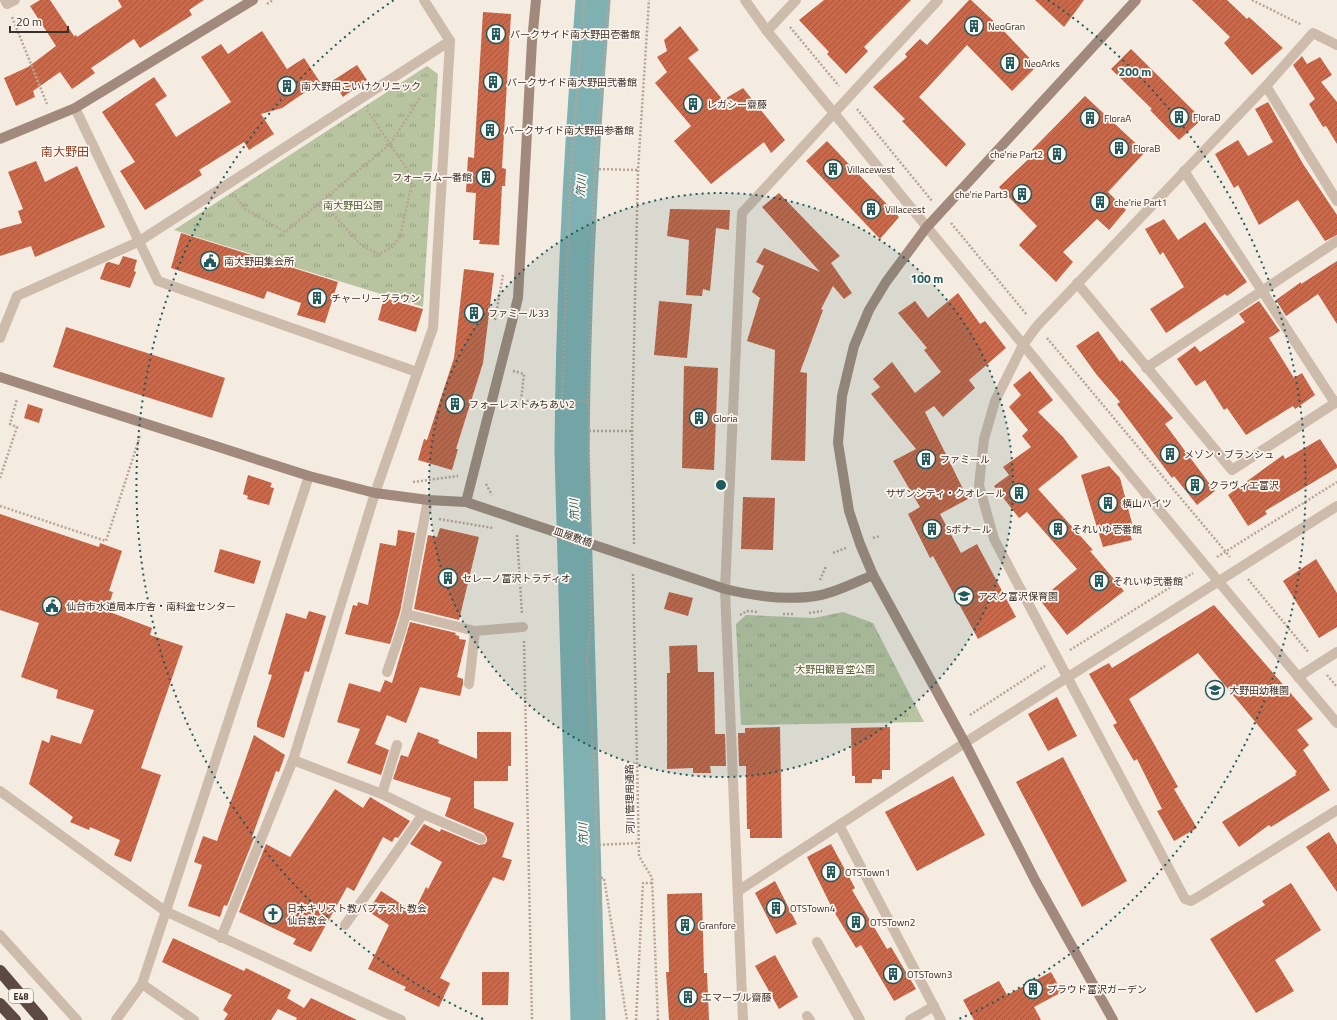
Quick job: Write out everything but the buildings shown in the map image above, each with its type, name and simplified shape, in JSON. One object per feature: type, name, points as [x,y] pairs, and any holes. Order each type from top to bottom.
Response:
[{"type":"highway","name":"E48","points":[[0,971],[42,1020]]},
{"type":"highway","name":"E48","points":[[0,1004],[15,1020]]},
{"type":"street","points":[[0,139],[75,108],[253,0]]},
{"type":"street","points":[[221,938],[293,760],[375,493],[433,328],[450,41],[424,0]]},
{"type":"street","points":[[466,502],[518,298],[532,41],[536,0]]},
{"type":"street","points":[[745,0],[767,31],[926,228],[1217,582],[1337,723]]},
{"type":"street","points":[[767,31],[796,0]]},
{"type":"street","points":[[743,1020],[725,589],[742,213],[849,99],[938,0]]},
{"type":"street","points":[[1113,1020],[1036,882],[965,742],[873,575],[860,544],[849,511],[838,443],[842,396],[854,346],[869,310],[886,282],[940,211],[1136,0]]},
{"type":"street","points":[[1337,45],[1313,33],[1266,86],[1037,326],[1023,345],[995,401],[984,439],[979,485],[994,539],[1180,891],[1188,901],[1191,901],[1221,884],[1337,810]]},
{"type":"street","points":[[0,338],[17,296],[138,242],[450,41]]},
{"type":"street","points":[[1266,86],[1337,201]]},
{"type":"street","points":[[75,108],[158,281],[418,372]]},
{"type":"street","points":[[1077,283],[1232,470],[1336,402],[1184,171]]},
{"type":"street","points":[[1146,368],[1337,241]]},
{"type":"street","name":"皿屋敷橋","points":[[0,377],[309,476],[375,493],[428,500],[466,502],[725,589],[754,596],[819,596],[873,575]]},
{"type":"street","points":[[116,1020],[142,984],[309,476]]},
{"type":"street","points":[[387,672],[406,614],[428,500]]},
{"type":"street","points":[[738,891],[965,742],[1337,506]]},
{"type":"street","points":[[406,614],[475,631],[522,628]]},
{"type":"street","points":[[469,684],[475,631]]},
{"type":"street","points":[[1298,677],[1337,652]]},
{"type":"street","points":[[382,794],[397,745]]},
{"type":"street","points":[[293,760],[382,794],[423,814],[481,839]]},
{"type":"street","points":[[0,791],[165,911],[400,1020]]},
{"type":"street","points":[[345,925],[423,814]]},
{"type":"street","points":[[839,825],[941,1020]]},
{"type":"street","points":[[0,935],[77,1020]]},
{"type":"street","points":[[817,942],[860,1020]]},
{"type":"street","points":[[142,984],[194,1020]]},
{"type":"street","points":[[910,1020],[934,1006]]},
{"type":"path","points":[[562,402],[570,185],[584,0]]},
{"type":"path","points":[[590,531],[589,431],[587,401],[595,169],[609,0]]},
{"type":"path","points":[[634,544],[632,431],[638,170],[649,0]]},
{"type":"path","points":[[1252,0],[1306,27]]},
{"type":"path","points":[[9,1],[48,108]]},
{"type":"path","points":[[781,16],[940,211],[1337,687]]},
{"type":"path","points":[[232,192],[245,209],[285,232],[390,144],[420,98]]},
{"type":"path","points":[[365,106],[413,178],[431,182]]},
{"type":"path","points":[[595,169],[638,170]]},
{"type":"path","points":[[322,202],[362,246],[379,254],[392,248],[400,237],[413,178]]},
{"type":"path","points":[[494,326],[503,272]]},
{"type":"path","points":[[501,368],[524,374],[521,401],[587,401]]},
{"type":"path","points":[[0,478],[17,427],[10,424],[17,399]]},
{"type":"path","points":[[589,431],[632,431]]},
{"type":"path","points":[[0,506],[106,541],[140,436]]},
{"type":"path","points":[[457,475],[459,468]]},
{"type":"path","points":[[410,483],[457,475],[487,484],[492,495],[499,497]]},
{"type":"path","points":[[970,715],[1057,658],[1337,482]]},
{"type":"path","points":[[516,532],[522,628],[530,870],[532,1020]]},
{"type":"path","points":[[590,554],[591,624],[587,657],[595,780],[596,878],[601,1020]]},
{"type":"path","name":"河川管理用通路","points":[[633,574],[639,856],[652,878],[658,1020]]},
{"type":"path","points":[[596,845],[639,843]]},
{"type":"path","points":[[596,878],[604,878],[627,1020]]},
{"type":"path","points":[[636,1020],[643,883],[652,883]]},
{"type":"green space","name":"南大野田公園","points":[[427,66],[438,74],[423,307],[174,230]]},
{"type":"green space","name":"大野田観音堂公園","points":[[843,612],[873,623],[924,722],[741,725],[736,624],[746,615],[814,618]]},
{"type":"waterway","name":"笊川","points":[[588,1020],[572,452],[578,226],[593,0]]},
{"type":"place","name":"NeoGran","points":[[974,26]]},
{"type":"place","name":"パークサイド南大野田壱番館","points":[[496,34]]},
{"type":"place","name":"NeoArks","points":[[1010,63]]},
{"type":"place","name":"パークサイド南大野田弐番館","points":[[493,82]]},
{"type":"place","name":"南大野田こいけクリニック","points":[[287,86]]},
{"type":"place","name":"レガシー齋藤","points":[[693,104]]},
{"type":"place","name":"FloraD","points":[[1179,117]]},
{"type":"place","name":"FloraA","points":[[1090,118]]},
{"type":"place","name":"パークサイド南大野田参番館","points":[[490,130]]},
{"type":"place","name":"FloraB","points":[[1119,148]]},
{"type":"place","name":"che'rie Part2","points":[[1057,154]]},
{"type":"place","name":"Villacewest","points":[[833,169]]},
{"type":"place","name":"フォーラム一番館","points":[[486,177]]},
{"type":"place","name":"che'rie Part3","points":[[1022,194]]},
{"type":"place","name":"che'rie Part1","points":[[1100,202]]},
{"type":"place","name":"Villaceest","points":[[871,209]]},
{"type":"place","name":"南大野田集会所","points":[[210,261]]},
{"type":"place","name":"チャーリーブラウン","points":[[317,298]]},
{"type":"place","name":"ファミール33","points":[[474,313]]},
{"type":"place","name":"フォーレストみちあい2","points":[[455,404]]},
{"type":"place","name":"Gloria","points":[[699,418]]},
{"type":"place","name":"メゾン・ブランシュ","points":[[1170,454]]},
{"type":"place","name":"ファミール","points":[[926,459]]},
{"type":"place","name":"クラヴィエ富沢","points":[[1195,485]]},
{"type":"place","name":"サザンシティ・クオレール","points":[[1019,493]]},
{"type":"place","name":"横山ハイツ","points":[[1108,503]]},
{"type":"place","name":"Sボナール","points":[[932,529]]},
{"type":"place","name":"それいゆ壱番館","points":[[1058,529]]},
{"type":"place","name":"セレーノ富沢トラディオ","points":[[448,578]]},
{"type":"place","name":"それいゆ弐番館","points":[[1099,581]]},
{"type":"place","name":"アスク富沢保育園","points":[[964,596]]},
{"type":"place","name":"仙台市水道局本庁舎・南料金センター","points":[[52,606]]},
{"type":"place","name":"大野田幼稚園","points":[[1215,690]]},
{"type":"place","name":"OTSTown1","points":[[831,872]]},
{"type":"place","name":"OTSTown4","points":[[776,908]]},
{"type":"place","name":"日本キリスト教バプテスト教会 仙台教会","points":[[273,914]]},
{"type":"place","name":"OTSTown2","points":[[856,922]]},
{"type":"place","name":"Granfore","points":[[685,925]]},
{"type":"place","name":"OTSTown3","points":[[893,974]]},
{"type":"place","name":"プラウド富沢ガーデン","points":[[1033,989]]},
{"type":"place","name":"エマーブル齋藤","points":[[688,997]]},
{"type":"district","name":"南大野田","points":[[65,151]]}]
